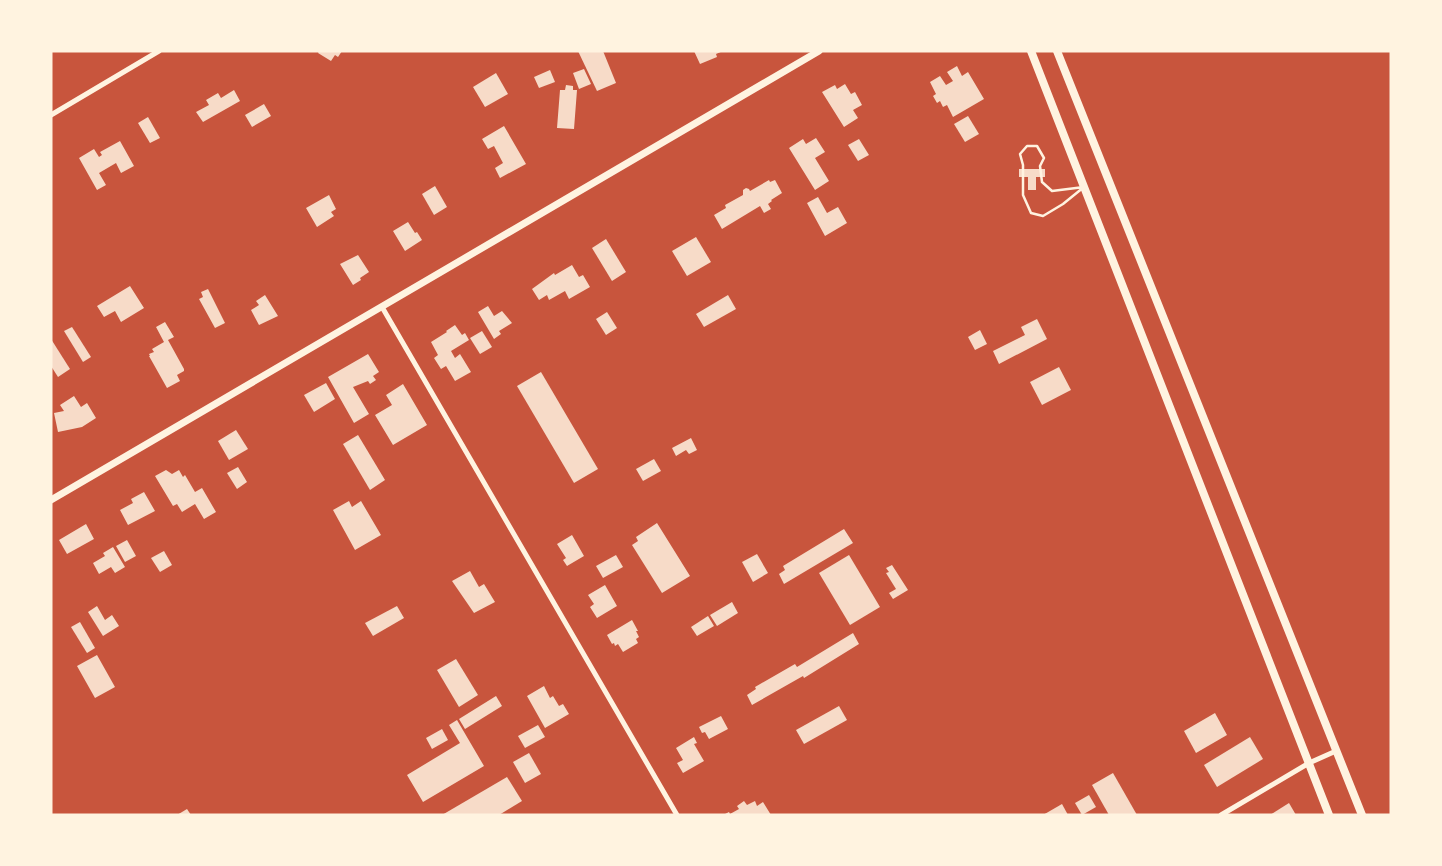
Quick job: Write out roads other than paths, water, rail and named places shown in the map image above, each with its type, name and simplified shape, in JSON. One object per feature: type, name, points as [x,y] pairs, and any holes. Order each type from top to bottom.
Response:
[{"type":"main road","points":[[1031,51],[1329,815]]},
{"type":"main road","points":[[1057,51],[1362,815]]},
{"type":"street","points":[[51,115],[160,51]]},
{"type":"street","points":[[51,500],[819,51]]},
{"type":"street","points":[[382,307],[677,815]]},
{"type":"street","points":[[1221,815],[1309,763],[1336,751]]},
{"type":"lane","points":[[1027,146],[1037,146],[1044,158],[1040,166],[1042,182],[1052,191],[1084,188],[1043,216],[1031,212],[1023,195],[1023,165],[1020,154],[1027,146]]}]
